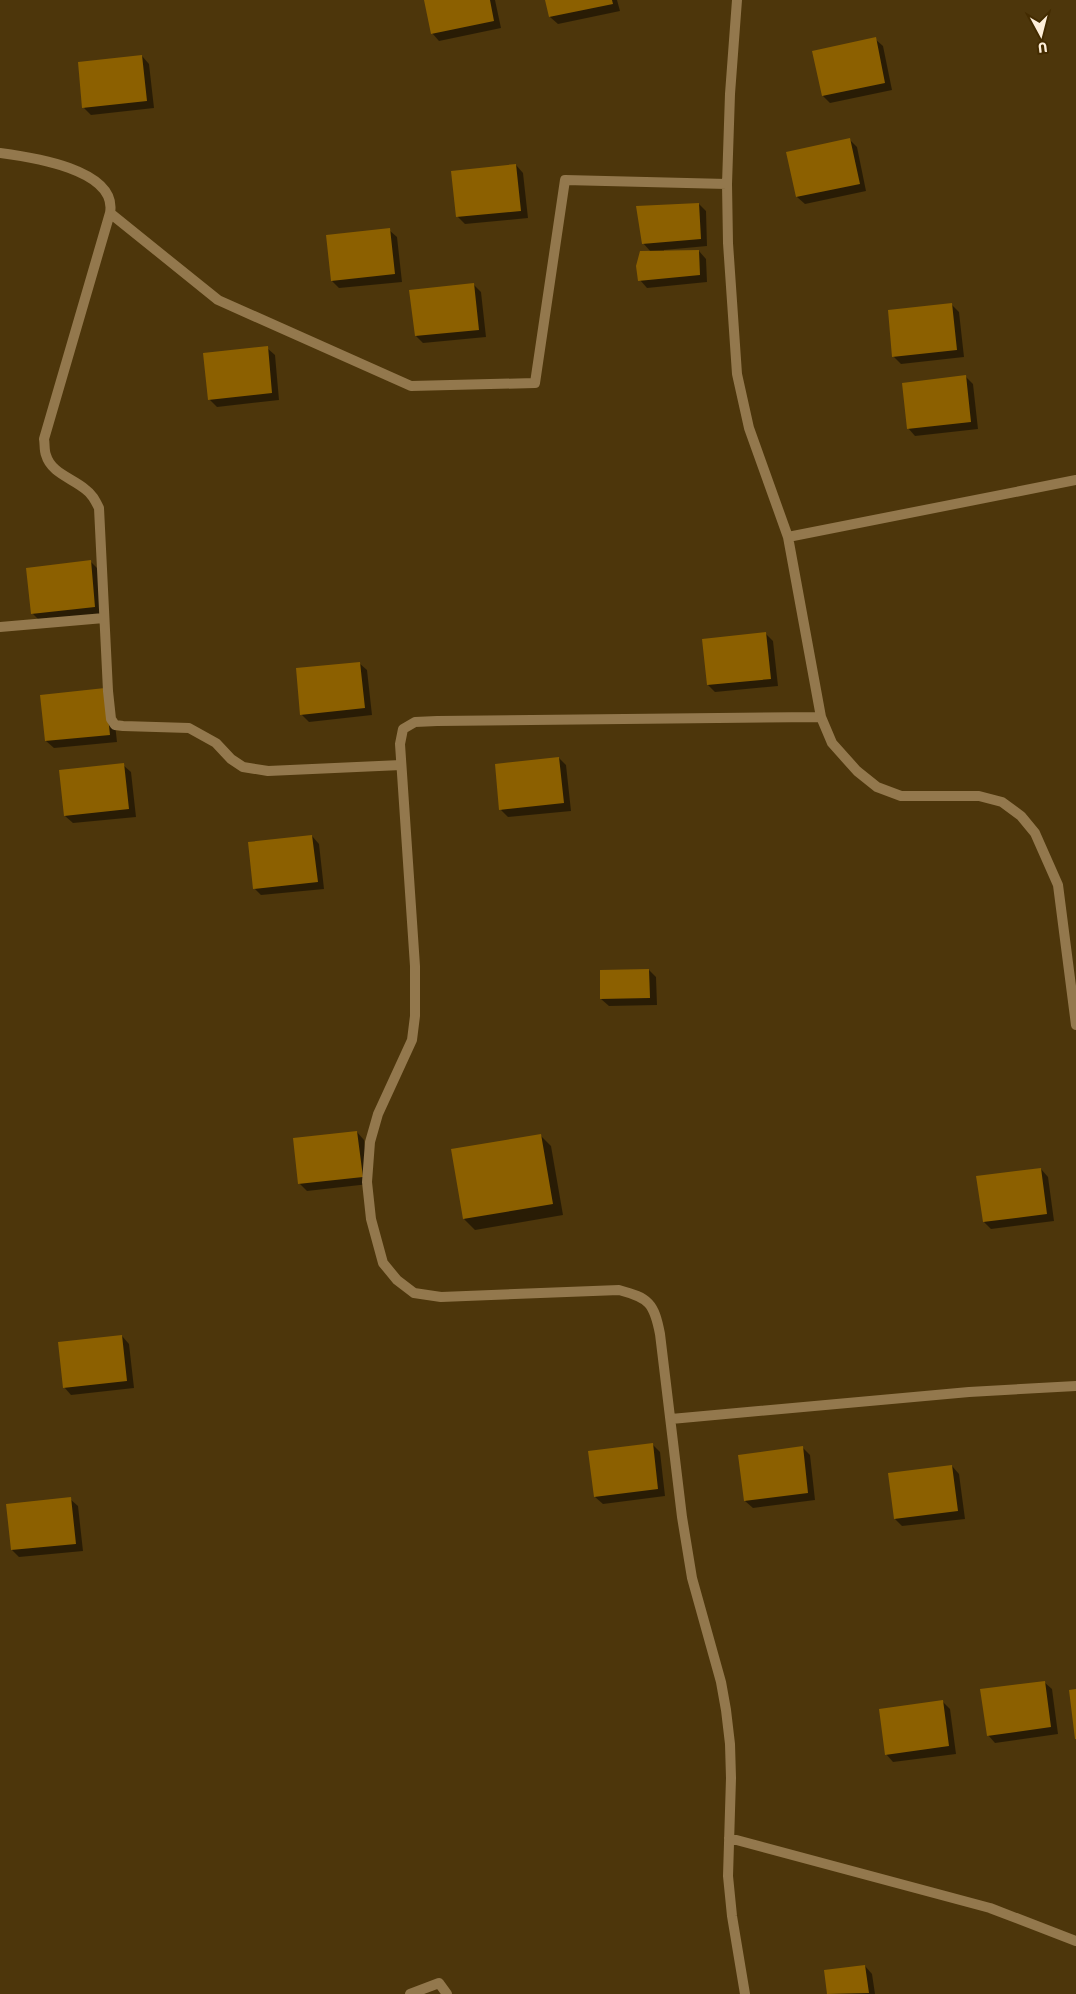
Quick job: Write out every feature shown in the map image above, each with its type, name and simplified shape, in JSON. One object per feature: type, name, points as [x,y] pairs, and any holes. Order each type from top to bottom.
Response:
[{"type":"street","points":[[736,0],[727,184],[728,243],[737,374],[749,428],[788,538],[821,717],[832,743],[857,771],[877,787],[901,796],[979,796],[1002,802],[1021,816],[1036,833],[1058,885],[1076,1025]]},
{"type":"street","points":[[0,154],[52,162],[87,176],[102,187],[109,195],[111,202],[110,213],[44,439],[46,455],[51,465],[84,488],[94,498],[99,508],[111,719],[115,725],[189,728],[216,743],[231,759],[243,767],[268,771],[401,765]]},
{"type":"street","points":[[110,213],[218,300],[411,386],[535,383],[565,180],[727,184]]},
{"type":"street","points":[[788,538],[1076,480]]},
{"type":"street","points":[[0,627],[104,618]]},
{"type":"street","points":[[745,1994],[732,1916],[728,1876],[731,1778],[726,1710],[722,1682],[692,1578],[682,1518],[656,1312],[640,1295],[619,1290],[441,1297],[414,1293],[397,1280],[383,1262],[371,1219],[367,1182],[370,1142],[378,1114],[412,1040],[415,1016],[415,966],[400,744],[403,729],[415,722],[821,717]]},
{"type":"street","points":[[671,1419],[969,1392],[1076,1386]]},
{"type":"street","points":[[729,1838],[990,1908],[1076,1941]]},
{"type":"street","points":[[410,1994],[439,1983],[447,1994]]},
{"type":"building","points":[[424,0],[490,0],[494,21],[431,34]]},
{"type":"building","points":[[545,0],[612,0],[613,4],[549,17]]},
{"type":"building","points":[[876,37],[885,83],[822,96],[812,51]]},
{"type":"building","points":[[142,55],[147,101],[82,108],[78,62]]},
{"type":"building","points":[[850,138],[860,184],[796,197],[786,152]]},
{"type":"building","points":[[516,164],[521,211],[456,217],[451,171]]},
{"type":"building","points":[[699,203],[701,239],[642,244],[636,206]]},
{"type":"building","points":[[390,228],[395,274],[331,281],[326,235]]},
{"type":"building","points":[[699,250],[700,275],[638,281],[636,266],[640,251]]},
{"type":"building","points":[[474,283],[479,330],[415,336],[409,290]]},
{"type":"building","points":[[952,303],[957,350],[892,357],[888,310]]},
{"type":"building","points":[[268,346],[272,393],[208,400],[203,353]]},
{"type":"building","points":[[966,375],[971,422],[907,429],[902,383]]},
{"type":"building","points":[[91,560],[95,607],[31,614],[26,568]]},
{"type":"building","points":[[766,632],[771,679],[707,685],[702,639]]},
{"type":"building","points":[[360,662],[365,708],[300,715],[296,668]]},
{"type":"building","points":[[105,688],[110,735],[45,741],[40,695]]},
{"type":"building","points":[[559,757],[564,803],[499,810],[495,764]]},
{"type":"building","points":[[124,763],[129,809],[64,816],[59,770]]},
{"type":"building","points":[[312,835],[318,882],[253,889],[248,842]]},
{"type":"building","points":[[649,969],[650,998],[600,999],[600,970]]},
{"type":"building","points":[[357,1131],[363,1177],[298,1184],[293,1138]]},
{"type":"building","points":[[541,1134],[553,1204],[463,1219],[451,1149]]},
{"type":"building","points":[[1041,1168],[1047,1214],[983,1222],[976,1176]]},
{"type":"building","points":[[122,1335],[127,1381],[63,1388],[58,1342]]},
{"type":"building","points":[[653,1443],[658,1489],[594,1497],[588,1451]]},
{"type":"building","points":[[803,1446],[808,1493],[744,1501],[738,1455]]},
{"type":"building","points":[[952,1465],[958,1511],[894,1519],[888,1473]]},
{"type":"building","points":[[71,1497],[76,1544],[11,1550],[6,1504]]},
{"type":"building","points":[[1045,1681],[1051,1727],[987,1736],[980,1689]]},
{"type":"building","points":[[1076,1689],[1076,1739],[1075,1739],[1069,1690]]},
{"type":"building","points":[[943,1700],[949,1746],[885,1755],[879,1709]]},
{"type":"building","points":[[865,1965],[869,1993],[827,1994],[824,1970]]}]
